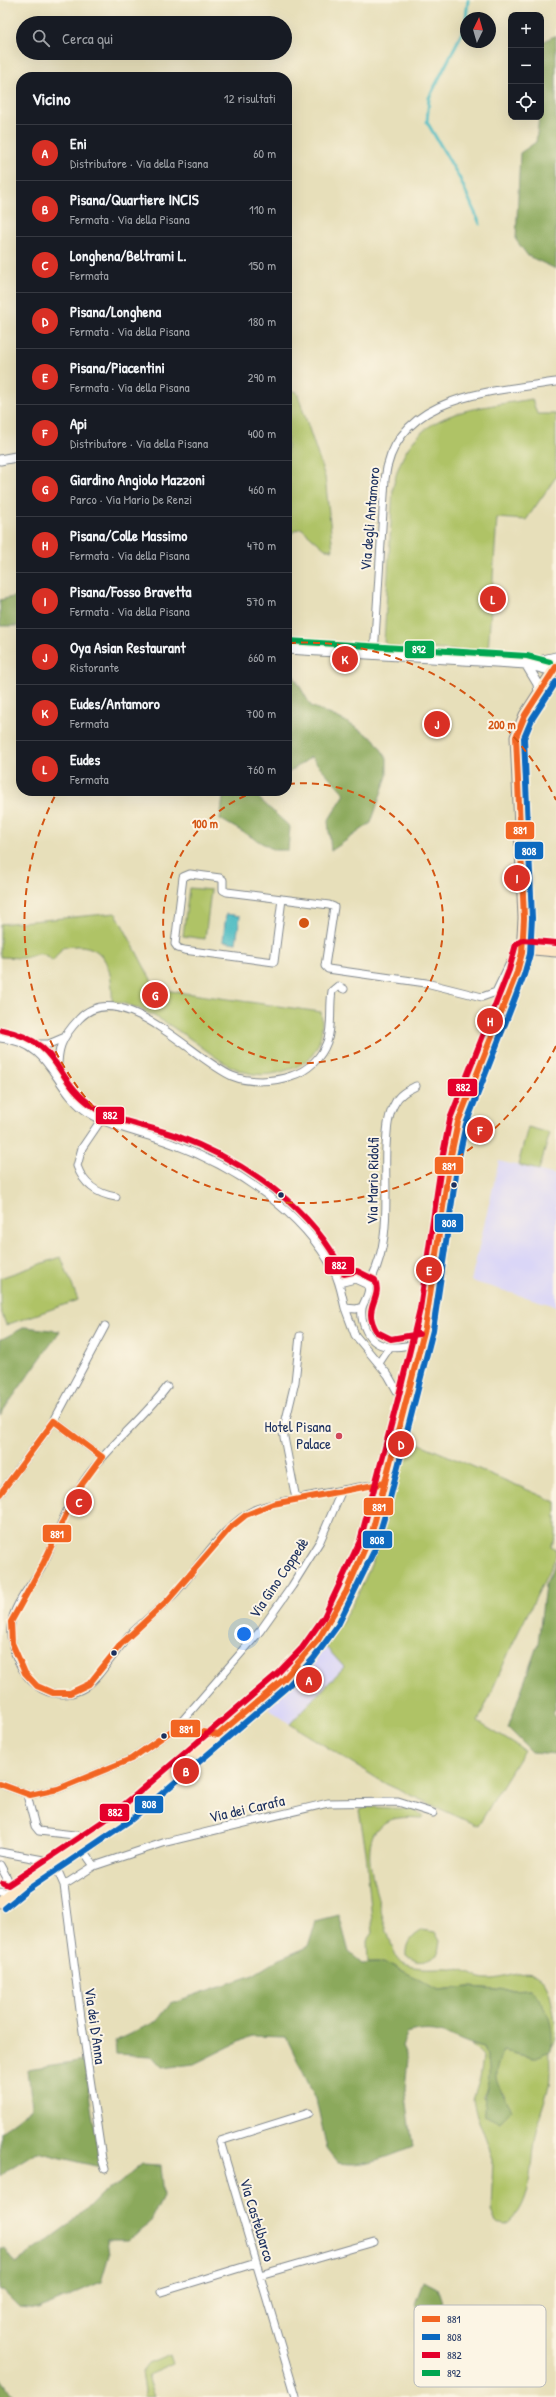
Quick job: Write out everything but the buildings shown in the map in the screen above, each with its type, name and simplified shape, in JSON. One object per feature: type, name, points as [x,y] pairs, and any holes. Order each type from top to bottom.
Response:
[{"type":"main road","points":[[0,1902],[5,1892],[94,1837],[127,1813],[282,1680],[318,1640],[346,1592],[366,1549],[386,1483],[421,1342],[456,1127],[471,1084],[518,972],[522,951],[524,909],[515,747],[519,726],[555,669]]},
{"type":"main road","points":[[522,951],[556,951]]},
{"type":"street","name":"Via degli Antamoro","points":[[374,655],[385,479],[389,458],[398,439],[424,415],[454,400],[556,382]]},
{"type":"street","points":[[0,460],[16,457]]},
{"type":"street","points":[[292,649],[526,664],[555,669]]},
{"type":"street","points":[[526,664],[556,657]]},
{"type":"street","points":[[526,664],[538,684],[539,693]]},
{"type":"street","points":[[282,899],[274,962],[184,950],[178,948],[175,944],[183,877],[186,874],[220,878],[223,880],[223,890],[227,892],[282,899],[334,907],[325,966],[328,969],[426,983],[485,997],[496,992],[510,963],[522,951]]},
{"type":"street","points":[[0,1038],[25,1044],[49,1044],[63,1038],[86,1013],[102,1008],[115,1008],[133,1013],[152,1022],[231,1076],[264,1081],[285,1078],[305,1070],[320,1056],[330,1034],[332,991],[338,986],[344,988]]},
{"type":"street","points":[[58,1077],[58,1057],[63,1038]]},
{"type":"street","points":[[25,1044],[46,1060],[78,1104],[101,1120],[186,1149],[226,1169],[260,1191],[310,1234],[327,1260],[339,1283],[345,1308],[355,1335],[379,1363],[405,1406]]},
{"type":"street","name":"Via Mario Ridolfi","points":[[368,1285],[375,1272],[383,1248],[386,1210],[387,1131],[390,1116],[397,1099],[416,1086]]},
{"type":"street","points":[[101,1120],[82,1148],[77,1166],[84,1181],[91,1188],[104,1195],[116,1197]]},
{"type":"street","points":[[339,1283],[355,1279],[368,1285],[368,1292],[362,1307],[363,1320],[367,1333],[378,1344],[389,1348],[421,1342]]},
{"type":"street","points":[[345,1308],[354,1310],[362,1307]]},
{"type":"street","points":[[0,1494],[54,1421],[105,1326]]},
{"type":"street","points":[[296,1499],[282,1432],[295,1382],[300,1336]]},
{"type":"street","points":[[379,1363],[389,1348]]},
{"type":"street","points":[[167,1387],[142,1417],[102,1457],[77,1491],[43,1564],[11,1622],[12,1643],[25,1673],[37,1686],[53,1693],[70,1694],[89,1684],[121,1644],[175,1593],[234,1524],[254,1510],[296,1499],[386,1483]]},
{"type":"street","points":[[54,1421],[102,1457]]},
{"type":"street","name":"Via Gino Coppedè","points":[[27,1795],[39,1794],[58,1789],[131,1759],[177,1727],[260,1631],[288,1592],[320,1541],[342,1490]]},
{"type":"street","points":[[177,1727],[218,1735]]},
{"type":"street","points":[[0,1784],[27,1795],[35,1826],[40,1831],[94,1837]]},
{"type":"street","name":"Via dei Carafa","points":[[64,1885],[94,1866],[166,1842],[328,1804],[398,1802],[434,1813]]},
{"type":"street","points":[[80,1846],[94,1866]]},
{"type":"street","points":[[0,1852],[54,1862]]},
{"type":"street","name":"Via dei D’Anna","points":[[54,1862],[64,1885],[80,2018],[102,2159],[105,2169]]},
{"type":"street","points":[[0,1865],[7,1878],[5,1892]]},
{"type":"street","name":"Via Castelbarco","points":[[296,2397],[220,2141],[309,2113]]},
{"type":"street","points":[[260,2275],[374,2242]]},
{"type":"street","points":[[161,2292],[256,2263]]},
{"type":"shaded area","points":[[499,1161],[556,1175],[556,1306],[471,1281]]},
{"type":"shaded area","points":[[326,1647],[344,1667],[290,1724],[268,1708]]},
{"type":"green space","points":[[556,35],[556,269],[528,256],[516,240],[520,153],[536,142],[539,120],[544,120],[544,41]]},
{"type":"green space","points":[[292,391],[297,392],[325,477],[333,550],[325,549],[301,528],[292,533]]},
{"type":"green space","points":[[532,399],[537,414],[556,414],[556,477],[526,520],[497,518],[488,652],[390,647],[384,642],[393,488],[401,462],[412,443],[426,428],[444,418],[463,411]]},
{"type":"green space","points":[[16,596],[16,626],[0,626],[0,600]]},
{"type":"green space","points":[[292,673],[311,706],[345,721],[374,739],[387,758],[387,776],[371,823],[331,851],[328,821],[345,794],[311,757],[292,770]]},
{"type":"green space","points":[[223,796],[256,796],[290,827],[288,850],[274,850],[220,819]]},
{"type":"green space","points":[[189,888],[211,890],[205,939],[183,936]]},
{"type":"green space","points":[[116,913],[156,989],[321,1012],[322,1026],[320,1040],[314,1052],[305,1062],[298,1066],[277,1073],[263,1075],[238,1070],[216,1057],[175,1028],[149,1013],[112,1001],[112,988],[107,966],[103,957],[96,951],[87,947],[76,946],[62,948],[53,961],[41,954],[23,958],[0,957],[0,924]]},
{"type":"green space","points":[[528,1127],[550,1133],[539,1170],[518,1165]]},
{"type":"green space","points":[[61,1257],[78,1300],[6,1325],[0,1308],[0,1278]]},
{"type":"green space","points":[[25,1327],[60,1331],[0,1415],[0,1340]]},
{"type":"green space","points":[[406,1438],[556,1502],[556,1537],[551,1547],[556,1550],[556,1557],[513,1643],[478,1722],[524,1750],[478,1826],[386,1784],[290,1724],[344,1667],[326,1647],[355,1600],[375,1554],[390,1505]]},
{"type":"green space","points":[[556,1562],[556,1707],[553,1713],[556,1718],[556,1754],[532,1752],[508,1728],[538,1643],[545,1585]]},
{"type":"green space","points":[[368,1807],[413,1809],[424,1816],[421,1818],[397,1818],[387,1822],[377,1829],[370,1844],[371,1869],[378,1898],[387,1931],[396,1956],[400,1961],[415,1967],[455,1968],[484,1979],[495,1979],[523,1973],[530,1974],[543,1980],[549,1992],[556,2038],[550,2052],[549,2086],[536,2129],[531,2172],[526,2195],[516,2216],[507,2224],[496,2222],[491,2210],[493,2159],[477,2116],[473,2100],[480,2078],[483,2057],[471,2045],[484,2048],[488,2061],[490,2073],[483,2098],[505,2095],[495,2082],[496,2066],[504,2051],[534,2058],[530,1989],[510,1990],[470,1987],[437,1990],[394,1966],[379,1962],[368,1962],[367,1941],[373,1933],[366,1852],[359,1810]]},
{"type":"green space","points":[[339,1915],[349,1952],[362,1963],[379,1962],[394,1966],[438,1990],[470,1987],[510,1990],[530,1989],[536,1995],[546,2009],[549,2017],[552,2034],[551,2051],[534,2058],[504,2051],[499,2061],[496,2076],[497,2082],[512,2110],[500,2122],[484,2115],[489,2067],[484,2048],[438,2032],[419,2031],[407,2034],[402,2046],[408,2059],[405,2089],[413,2147],[376,2160],[358,2164],[338,2163],[327,2149],[316,2099],[286,2037],[251,2036],[194,2064],[162,2068],[151,2056],[116,2054],[115,2041],[157,2021],[171,2003],[253,1975],[279,1959],[308,1947],[316,1921]]},
{"type":"green space","points":[[422,1930],[435,1932],[440,1941],[438,1954],[426,1961],[414,1961],[406,1956],[407,1947],[410,1940]]},
{"type":"green space","points":[[84,2060],[100,2167],[36,2152],[9,2169],[0,2177],[0,2132],[32,2108],[28,2069]]},
{"type":"green space","points":[[142,2164],[160,2165],[163,2197],[150,2223],[128,2239],[107,2239],[109,2255],[101,2282],[38,2309],[19,2307],[3,2291],[0,2291],[0,2248],[5,2248],[16,2263],[76,2219],[102,2193],[116,2186]]},
{"type":"green space","points":[[424,2281],[437,2288],[443,2305],[417,2305]]},
{"type":"green space","points":[[170,2355],[173,2364],[148,2375],[155,2397],[144,2397],[145,2390],[142,2372],[148,2364]]},
{"type":"green space","points":[[0,2377],[12,2394],[14,2397],[0,2397]]},
{"type":"water","points":[[226,914],[240,916],[236,943],[223,941]]},
{"type":"waterway","points":[[467,12],[468,0]]},
{"type":"waterway","points":[[460,37],[429,98],[427,122],[460,179],[480,224]]},
{"type":"transit line","name":"892","points":[[292,641],[527,656],[550,662]]},
{"type":"transit line","name":"881","points":[[0,1784],[30,1795],[58,1789],[131,1759],[177,1727],[218,1735],[283,1680],[318,1640],[346,1592],[372,1532],[425,1328],[450,1160],[458,1122],[517,972],[522,953],[524,918],[516,737],[525,715],[556,667]]},
{"type":"transit line","name":"808","points":[[5,1908],[27,1890],[132,1819],[288,1686],[314,1658],[338,1625],[374,1551],[389,1502],[433,1330],[458,1161],[466,1124],[524,975],[530,954],[532,918],[524,738],[532,719],[556,682]]},
{"type":"transit line","name":"882","points":[[3,1883],[8,1885],[105,1820],[137,1794],[277,1674],[302,1648],[324,1617],[360,1541],[397,1403],[420,1309],[442,1159],[450,1119],[509,970],[516,944],[523,940],[556,943]]},
{"type":"transit line","name":"882","points":[[2,1030],[22,1036],[37,1044],[56,1063],[71,1085],[94,1107],[114,1117],[177,1136],[202,1146],[251,1173],[274,1189],[295,1207],[314,1228],[331,1250],[344,1274],[357,1271],[375,1280],[377,1287],[371,1310],[371,1316],[377,1332],[391,1339],[419,1334]]},
{"type":"transit line","name":"881","points":[[0,1494],[54,1421],[102,1457],[77,1491],[43,1564],[11,1622],[12,1643],[25,1673],[37,1686],[53,1693],[70,1693],[89,1684],[121,1644],[168,1600],[230,1528],[246,1515],[273,1504],[385,1483]]},
{"type":"place","name":"Eudes","points":[[493,599]]},
{"type":"place","name":"Eudes/Antamoro","points":[[345,659]]},
{"type":"place","name":"Oya Asian Restaurant","points":[[437,724]]},
{"type":"place","name":"Pisana/Fosso Bravetta","points":[[517,878]]},
{"type":"place","name":"Giardino Angiolo Mazzoni","points":[[155,995]]},
{"type":"place","name":"Pisana/Colle Massimo","points":[[490,1021]]},
{"type":"place","name":"Api","points":[[480,1130]]},
{"type":"place","name":"Pisana/Piacentini","points":[[429,1270]]},
{"type":"place","name":"Hotel Pisana Palace","points":[[339,1436]]},
{"type":"place","name":"Pisana/Longhena","points":[[401,1444]]},
{"type":"place","name":"Longhena/Beltrami L.","points":[[79,1502]]},
{"type":"place","name":"Eni","points":[[309,1680]]},
{"type":"place","name":"Pisana/Quartiere INCIS","points":[[186,1771]]}]
